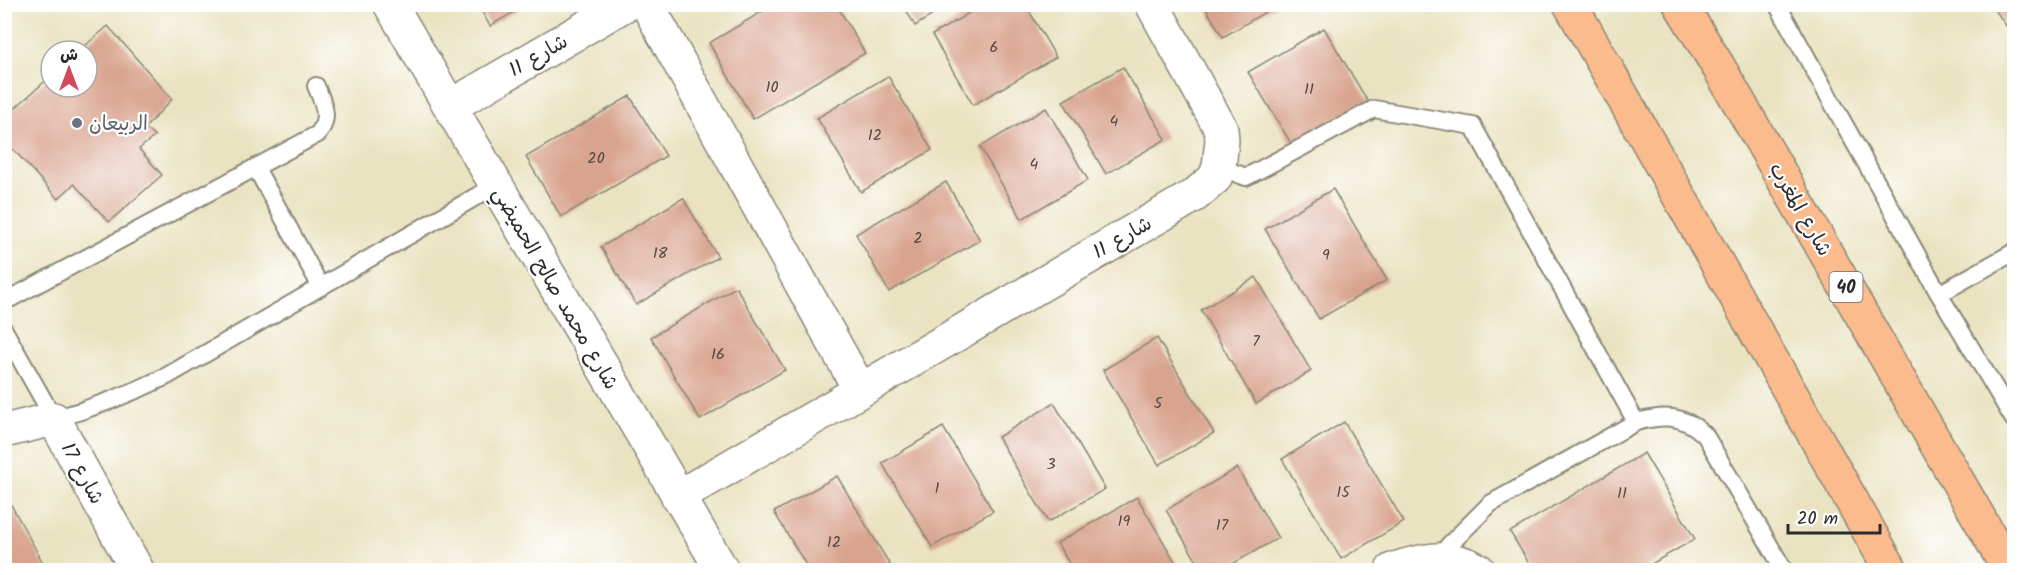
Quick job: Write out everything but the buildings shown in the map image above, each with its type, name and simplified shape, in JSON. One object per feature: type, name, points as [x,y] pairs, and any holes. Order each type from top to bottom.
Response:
[{"type":"highway","points":[[1570,4],[1644,131],[1889,570]]},
{"type":"highway","name":"شارع المغرب","points":[[1680,4],[2009,570]]},
{"type":"street","name":"شارع محمد صالح الحميضي","points":[[390,4],[722,570]]},
{"type":"street","name":"شارع 11","points":[[451,106],[626,4]]},
{"type":"street","points":[[647,4],[860,390]]},
{"type":"street","points":[[1152,4],[1221,129],[1219,167]]},
{"type":"street","name":"شارع 11","points":[[678,497],[1195,195],[1215,178],[1219,167]]},
{"type":"street","name":"شارع 17","points":[[4,432],[54,419],[137,570]]},
{"type":"street","points":[[1392,570],[1422,561],[1437,560],[1450,560],[1478,570]]},
{"type":"lane","points":[[1777,4],[1939,294],[2014,420]]},
{"type":"lane","points":[[4,302],[311,138],[323,127],[326,111],[316,86]]},
{"type":"lane","points":[[1219,167],[1246,177],[1374,109],[1473,126],[1636,422]]},
{"type":"lane","points":[[256,168],[321,287]]},
{"type":"lane","points":[[4,330],[54,419],[130,394],[167,376],[496,185]]},
{"type":"lane","points":[[1939,294],[2014,252]]},
{"type":"lane","points":[[1437,560],[1490,504],[1636,422],[1651,418],[1683,419],[1694,424],[1705,435],[1784,570]]},
{"type":"place","name":"الربيعان","points":[[77,123]]}]
